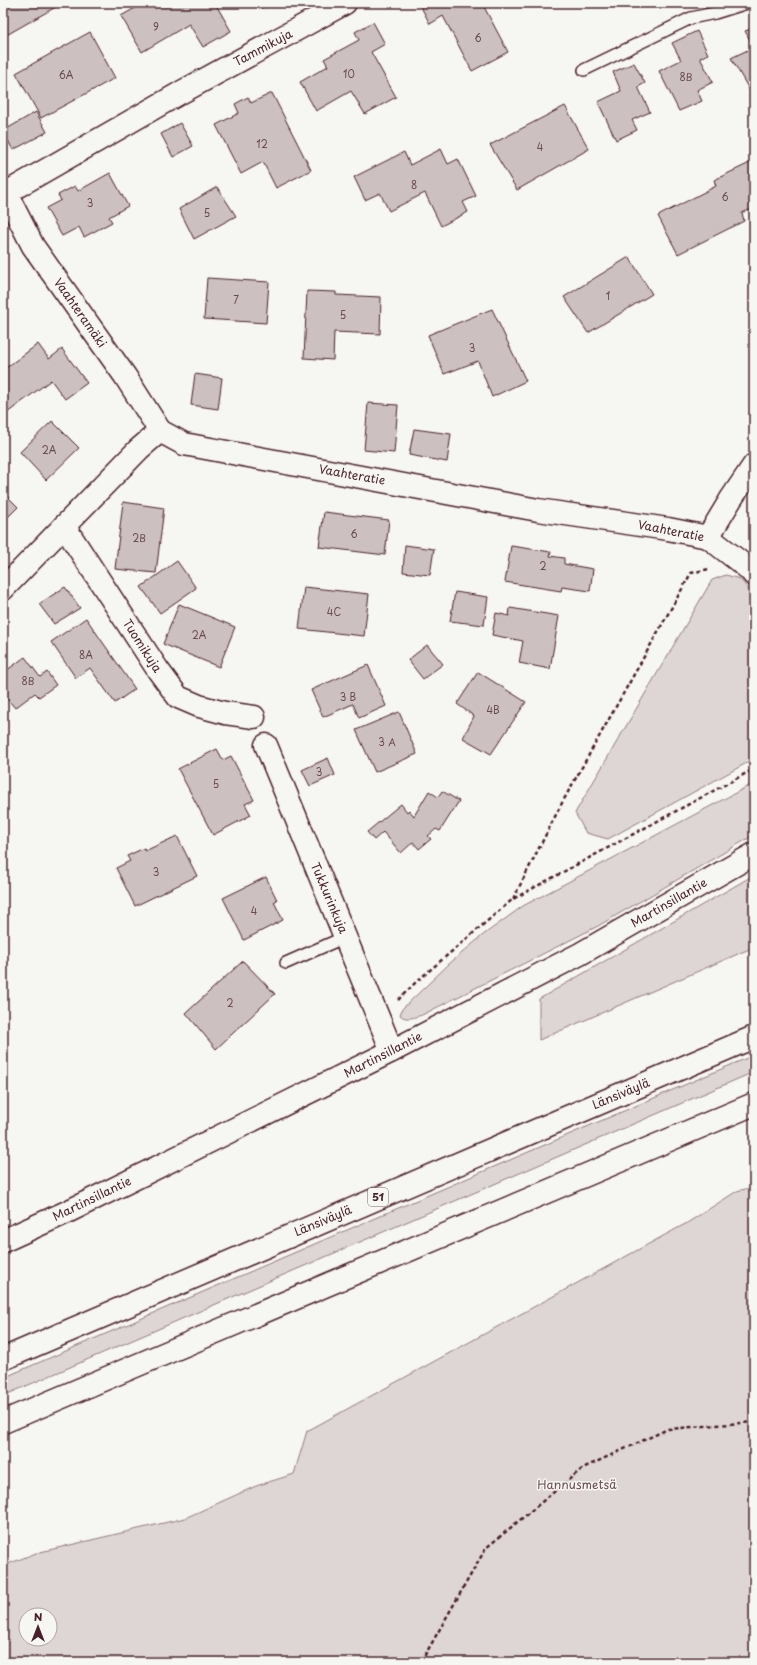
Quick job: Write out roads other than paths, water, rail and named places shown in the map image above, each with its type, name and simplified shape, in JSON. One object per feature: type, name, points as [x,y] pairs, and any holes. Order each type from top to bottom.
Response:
[{"type":"main road","name":"Tammikuja","points":[[180,93],[345,3]]},
{"type":"main road","name":"Vaahteramäki","points":[[160,431],[125,376],[33,246],[4,190],[180,93]]},
{"type":"main road","points":[[3,589],[139,449],[160,431]]},
{"type":"main road","name":"Vaahteratie","points":[[160,431],[184,444],[538,510],[668,529],[708,537],[754,575]]},
{"type":"main road","points":[[708,537],[731,498],[754,465]]},
{"type":"main road","name":"Tuomikuja","points":[[64,526],[158,670],[178,698],[205,708],[225,713],[254,717]]},
{"type":"main road","name":"Tukkurinkuja","points":[[266,745],[392,1051]]},
{"type":"main road","name":"Martinsillantie","points":[[3,1241],[67,1212],[392,1051],[580,954],[754,854]]},
{"type":"main road","name":"Länsiväylä","points":[[3,1359],[754,1037]]},
{"type":"main road","points":[[3,1422],[754,1104]]},
{"type":"lane","points":[[584,70],[691,18],[715,13],[747,3]]},
{"type":"lane","points":[[286,963],[345,937]]},
{"type":"park label","name":"Hannusmetsä","points":[[577,1485]]}]
